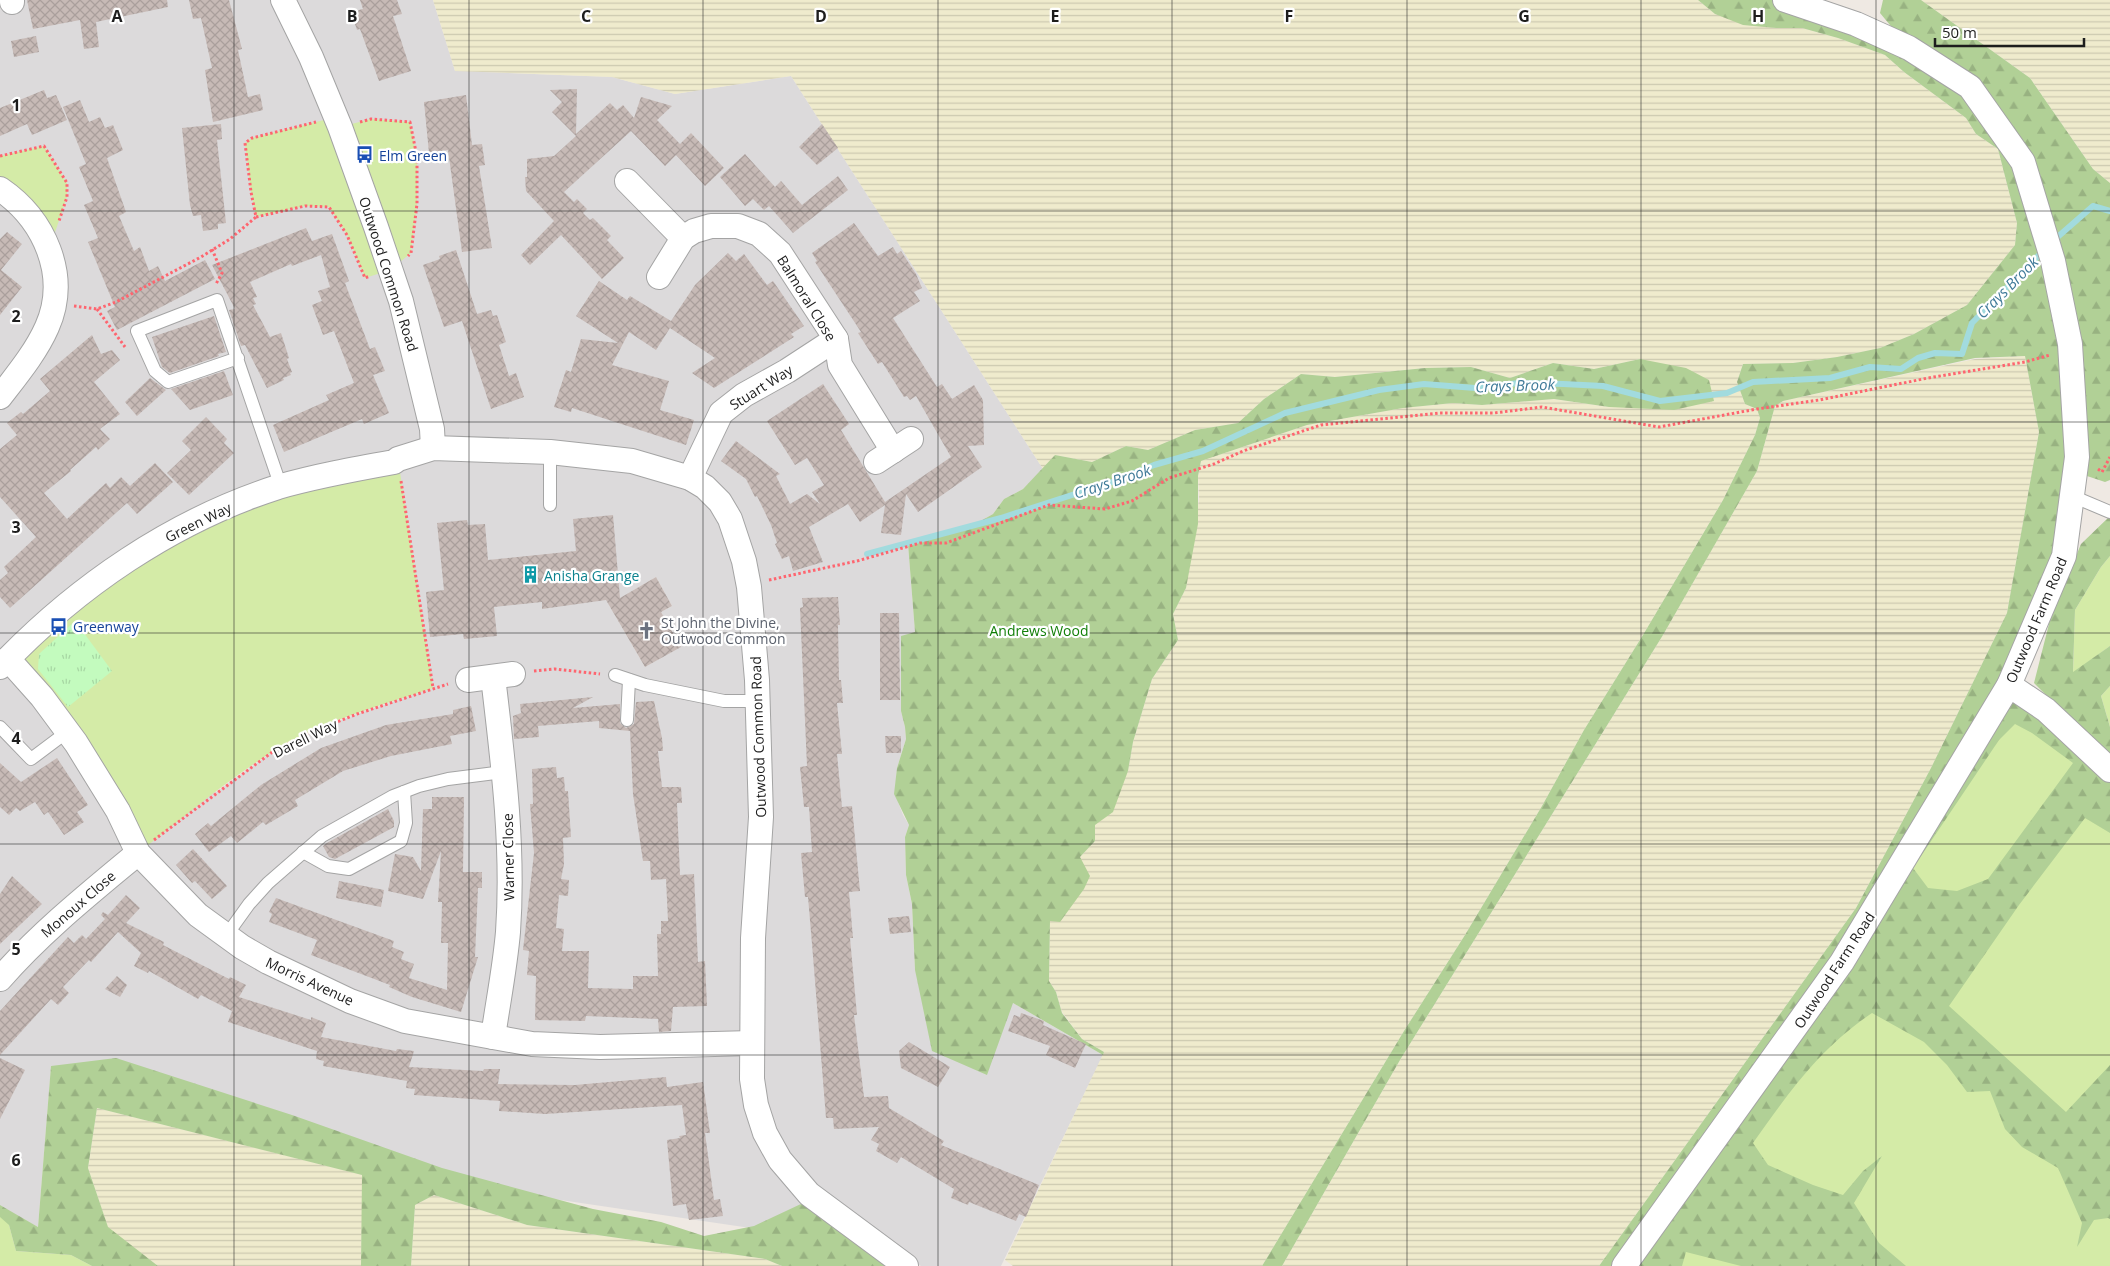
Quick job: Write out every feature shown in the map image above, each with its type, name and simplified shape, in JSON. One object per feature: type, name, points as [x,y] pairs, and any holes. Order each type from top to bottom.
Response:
[{"type":"street","name":"Outwood Common Road","points":[[284,0],[312,57],[338,122],[401,301],[432,429],[433,448],[550,452],[632,461],[690,478],[705,487],[720,502],[730,519],[744,561],[749,587],[758,701],[761,817],[753,938],[752,1043],[752,1079],[756,1105],[765,1133],[780,1160],[809,1194],[906,1266]]},
{"type":"street","name":"Outwood Farm Road","points":[[1624,1266],[1842,962],[2009,684],[2064,556],[2077,457],[2070,344],[2053,261],[2023,162],[1970,87],[1908,48],[1856,24],[1793,1]]},
{"type":"street","points":[[627,181],[683,238],[658,276]]},
{"type":"street","points":[[0,189],[18,201],[38,226],[49,250],[55,279],[55,304],[47,327],[27,361],[0,397]]},
{"type":"street","name":"Balmoral Close","points":[[683,238],[694,230],[711,226],[738,226],[759,234],[780,252],[836,339],[840,365],[893,451]]},
{"type":"street","name":"Stuart Way","points":[[690,478],[721,413],[744,395],[787,371],[836,339]]},
{"type":"street","name":"Green Way","points":[[4,663],[63,608],[104,576],[148,546],[209,515],[281,486],[394,462],[433,448]]},
{"type":"street","name":"Morris Avenue","points":[[4,663],[42,696],[118,811],[138,853],[198,915],[259,957],[305,981],[377,1012],[405,1021],[532,1044],[600,1047],[752,1043]]},
{"type":"street","points":[[468,680],[503,675]]},
{"type":"street","name":"Warner Close","points":[[493,1037],[508,932],[510,881],[508,826],[503,772],[503,675]]},
{"type":"street","points":[[2009,684],[2046,710],[2110,770]]},
{"type":"street","name":"Monoux Close","points":[[0,979],[16,960],[65,914],[138,853]]},
{"type":"lane","points":[[238,358],[168,382],[155,372],[137,332],[217,300],[238,358],[281,486]]},
{"type":"lane","points":[[550,452],[550,506]]},
{"type":"lane","points":[[2072,496],[2110,512]]},
{"type":"lane","points":[[615,675],[686,694],[724,701],[758,701]]},
{"type":"lane","points":[[627,720],[629,680]]},
{"type":"lane","points":[[0,727],[31,759],[67,732]]},
{"type":"lane","points":[[226,936],[248,904],[322,836],[404,792],[448,779],[503,772]]},
{"type":"lane","points":[[303,852],[328,866],[349,869],[401,841],[406,823],[404,792]]},
{"type":"path","points":[[55,304],[97,309],[116,302],[173,273],[230,239],[256,216],[304,206],[329,207],[347,235],[365,278],[390,270],[411,253],[417,204],[417,157],[410,122],[371,119],[338,122],[252,138],[245,143],[256,216]]},
{"type":"path","points":[[0,156],[44,146],[67,183],[67,197],[49,250]]},
{"type":"path","points":[[212,249],[222,273],[216,282],[217,300]]},
{"type":"path","points":[[749,587],[761,582],[856,561],[920,543],[946,543],[1049,505],[1105,509],[1132,501],[1169,478],[1214,464],[1243,451],[1321,425],[1440,413],[1494,413],[1542,408],[1659,428],[2046,358],[2070,344]]},
{"type":"path","points":[[398,459],[433,688]]},
{"type":"path","points":[[503,675],[555,669],[615,675]]},
{"type":"path","name":"Darell Way","points":[[138,853],[275,750],[312,732],[357,714],[433,688],[468,680]]},
{"type":"shaded area","points":[[0,0],[433,0],[455,71],[612,77],[675,94],[791,76],[1043,469],[1023,489],[1004,499],[993,514],[970,527],[908,544],[915,632],[901,637],[901,711],[906,739],[897,768],[895,794],[909,825],[905,837],[906,875],[912,904],[915,970],[1013,1003],[1103,1055],[1001,1266],[921,1266],[826,1206],[778,1232],[507,1192],[51,1067],[38,1227],[0,1207]],"holes":[[[281,487],[433,688],[357,714],[312,732],[275,750],[215,793]],[[656,577],[672,606],[661,612],[680,647],[645,667],[609,605]]]},
{"type":"shaded area","points":[[433,0],[1698,0],[1715,14],[1776,28],[1802,28],[1838,38],[1885,55],[1904,72],[1966,118],[1976,134],[1998,149],[2017,223],[2015,245],[1967,305],[1914,334],[1880,348],[1837,357],[1793,363],[1743,364],[1737,382],[1745,404],[1757,409],[1760,418],[1755,435],[1723,500],[1584,730],[1542,806],[1465,935],[1404,1031],[1262,1266],[1013,1266],[1005,1260],[1104,1052],[1082,1039],[1062,1012],[1056,992],[1049,981],[1050,921],[1080,857],[1095,841],[1095,825],[1128,771],[1133,742],[1152,679],[1178,640],[1173,614],[1186,588],[1199,499],[1198,476],[1201,461],[1307,425],[1403,408],[1453,403],[1482,405],[1554,399],[1609,407],[1632,407],[1640,359],[1594,369],[1553,363],[1510,378],[1471,367],[1425,368],[1335,377],[1301,374],[1264,399],[1238,423],[1195,430],[1148,450],[1126,446],[1092,462],[1055,455],[1043,469],[791,76],[675,94],[612,77],[455,71]]},
{"type":"shaded area","points":[[1921,0],[2110,0],[2110,183],[2093,169],[2030,78]]},
{"type":"shaded area","points":[[2025,356],[2039,432],[2007,613],[1931,768],[1856,908],[1599,1266],[1282,1266],[1400,1060],[1663,635],[1757,471],[1775,406],[1783,401],[1975,359]]},
{"type":"shaded area","points":[[97,1108],[363,1175],[361,1266],[158,1266],[108,1228],[88,1168]]},
{"type":"shaded area","points":[[434,1195],[527,1225],[765,1259],[782,1266],[411,1266],[415,1205]]},
{"type":"green space","points":[[1698,0],[1780,0],[1888,36],[1968,89],[2020,162],[2067,334],[2064,537],[2009,685],[2110,770],[2110,833],[2085,818],[2019,905],[1949,1006],[2066,1112],[2110,1065],[2110,1219],[2094,1220],[2077,1247],[2082,1223],[2058,1168],[2022,1147],[2005,1129],[1990,1091],[1967,1092],[1947,1065],[1924,1042],[1872,1013],[1836,1041],[1806,1072],[1753,1143],[1768,1165],[1813,1185],[1843,1195],[1863,1171],[1882,1156],[1854,1203],[1879,1243],[1906,1266],[1741,1266],[1686,1252],[1682,1266],[1599,1266],[1856,908],[1931,768],[2007,613],[2039,432],[2025,356],[1975,358],[1783,401],[1775,406],[1757,471],[1663,635],[1400,1060],[1282,1266],[1262,1266],[1404,1031],[1465,935],[1542,806],[1584,730],[1723,500],[1755,435],[1760,418],[1757,409],[1745,404],[1737,382],[1743,364],[1793,363],[1837,357],[1880,348],[1914,334],[1967,305],[2015,245],[2017,223],[1998,149],[1976,134],[1966,118],[1904,72],[1885,55],[1838,38],[1802,28],[1743,25],[1715,14]],"holes":[[[2015,724],[2032,733],[2073,763],[1988,879],[1957,891],[1928,888],[1913,868],[1999,740]]]},
{"type":"green space","points":[[1883,0],[1921,0],[2030,78],[2093,169],[2110,183],[2110,480],[2105,482],[2075,472],[2080,365],[2060,241],[2023,162],[1970,87],[1909,48],[1880,13]]},
{"type":"green space","points":[[336,117],[340,127],[371,119],[410,122],[417,157],[417,204],[411,253],[390,270],[365,278],[347,235],[329,207],[305,206],[256,217],[251,192],[245,143],[252,138]]},
{"type":"green space","points":[[44,146],[67,183],[67,197],[49,250],[0,189],[0,156]]},
{"type":"green space","name":"Andrews Wood","points":[[1640,359],[1686,368],[1709,380],[1714,401],[1674,410],[1609,407],[1554,399],[1482,405],[1453,403],[1403,408],[1307,425],[1201,461],[1198,476],[1198,524],[1186,588],[1173,614],[1178,640],[1152,679],[1133,742],[1128,771],[1113,812],[1095,825],[1095,841],[1080,857],[1090,876],[1084,889],[1060,922],[1050,921],[1049,981],[1056,992],[1062,1013],[1082,1039],[1104,1052],[1103,1055],[1013,1003],[987,1075],[932,1051],[915,970],[912,904],[906,875],[905,837],[909,825],[894,794],[897,768],[906,739],[901,711],[901,636],[915,632],[908,544],[970,527],[993,514],[1004,499],[1023,489],[1055,455],[1092,462],[1126,446],[1148,450],[1195,430],[1238,423],[1264,399],[1301,374],[1335,377],[1425,368],[1471,367],[1510,378],[1553,363],[1594,369]]},
{"type":"green space","points":[[398,459],[433,688],[352,715],[292,740],[239,774],[138,853],[8,659],[209,515]]},
{"type":"green space","points":[[2110,516],[2110,556],[2101,567],[2075,610],[2073,672],[2110,646],[2110,686],[2101,696],[2110,727],[2110,759],[2034,683],[2051,616],[2081,544]]},
{"type":"green space","points":[[2110,556],[2110,646],[2073,673],[2075,610],[2101,567]]},
{"type":"green space","points":[[75,621],[112,671],[68,707],[38,669],[39,654]]},
{"type":"green space","points":[[2009,685],[2110,770],[2110,1266],[1624,1266]]},
{"type":"green space","points":[[2110,686],[2110,727],[2101,696]]},
{"type":"green space","points":[[116,1058],[292,1115],[442,1168],[593,1209],[661,1222],[704,1236],[754,1226],[803,1203],[892,1266],[782,1266],[765,1259],[527,1225],[434,1195],[415,1205],[411,1266],[361,1266],[362,1175],[97,1108],[88,1168],[108,1227],[158,1266],[92,1266],[71,1255],[16,1251],[9,1225],[0,1217],[0,1205],[38,1227],[51,1066]]},
{"type":"green space","points":[[0,1207],[5,1210],[16,1251],[71,1255],[92,1266],[0,1266]]},
{"type":"building","points":[[27,0],[167,0],[168,7],[96,22],[99,47],[84,49],[80,20],[33,29]]},
{"type":"building","points":[[189,0],[229,0],[242,49],[238,50],[248,97],[260,94],[263,110],[213,122],[205,70],[212,68],[201,18],[193,19]]},
{"type":"building","points":[[360,0],[397,0],[402,14],[393,16],[411,71],[379,81],[360,29],[357,30],[351,12],[363,9]]},
{"type":"building","points":[[36,36],[39,52],[14,57],[11,41]]},
{"type":"building","points":[[577,89],[576,134],[610,103],[617,110],[623,105],[634,118],[641,97],[672,106],[657,120],[680,144],[691,133],[724,168],[705,186],[676,155],[665,166],[631,131],[564,192],[574,202],[577,199],[587,209],[583,213],[590,220],[593,218],[611,236],[607,240],[624,258],[602,279],[561,235],[530,265],[521,255],[554,221],[526,191],[527,159],[554,156],[576,136],[552,112],[562,102],[550,90]]},
{"type":"building","points":[[44,90],[47,98],[56,95],[67,120],[32,135],[27,124],[0,136],[0,108]]},
{"type":"building","points":[[466,95],[472,145],[482,144],[485,165],[479,166],[492,248],[462,252],[448,150],[429,153],[424,102]]},
{"type":"building","points":[[80,100],[89,122],[100,117],[105,128],[113,125],[123,150],[107,158],[126,212],[119,216],[134,251],[140,247],[149,271],[158,266],[165,281],[205,260],[215,279],[117,330],[107,311],[115,307],[88,242],[98,238],[84,205],[93,201],[79,167],[86,164],[63,107]]},
{"type":"building","points":[[221,124],[222,139],[217,140],[226,223],[218,224],[218,229],[203,231],[201,215],[193,216],[190,205],[182,128]]},
{"type":"building","points":[[822,124],[838,148],[817,165],[799,147]]},
{"type":"building","points":[[745,154],[775,187],[781,181],[802,205],[838,176],[848,190],[793,233],[769,206],[764,210],[753,199],[745,206],[720,177]]},
{"type":"building","points":[[854,223],[878,256],[893,247],[897,254],[901,251],[916,274],[922,288],[914,292],[920,301],[893,318],[937,387],[942,384],[952,399],[974,385],[983,400],[984,445],[968,446],[982,467],[918,512],[906,494],[901,535],[881,533],[885,505],[860,522],[848,504],[809,527],[823,562],[793,571],[789,556],[782,559],[775,544],[777,543],[771,525],[757,496],[755,497],[746,479],[721,461],[736,441],[780,474],[776,476],[790,504],[807,494],[820,504],[812,492],[824,485],[807,458],[795,465],[767,421],[823,384],[849,424],[841,430],[885,502],[951,457],[916,396],[910,400],[907,396],[904,397],[882,362],[878,364],[858,333],[861,332],[815,262],[817,261],[812,253]]},
{"type":"building","points":[[306,228],[312,241],[332,234],[349,281],[345,283],[370,349],[375,347],[385,371],[373,375],[389,413],[364,424],[362,419],[284,452],[273,425],[329,400],[326,395],[354,383],[334,331],[323,335],[312,305],[322,301],[318,291],[330,287],[321,255],[292,266],[291,264],[250,282],[257,297],[253,298],[256,304],[253,305],[270,337],[281,333],[292,372],[290,373],[291,375],[283,378],[284,380],[267,388],[245,345],[241,346],[229,310],[235,309],[212,265]]},
{"type":"building","points":[[7,232],[22,244],[1,270],[22,287],[0,315],[0,239]]},
{"type":"building","points":[[456,250],[477,314],[491,310],[493,316],[497,315],[506,342],[499,345],[509,376],[516,373],[524,397],[491,409],[462,321],[444,327],[423,265],[440,259],[439,256]]},
{"type":"building","points":[[728,253],[736,261],[744,254],[767,285],[773,281],[804,326],[791,334],[794,337],[714,388],[692,373],[715,358],[670,328],[656,350],[629,332],[612,365],[669,381],[660,410],[694,420],[686,445],[572,408],[571,412],[554,407],[566,370],[571,372],[581,339],[618,343],[576,316],[599,281],[627,300],[630,296],[671,321],[695,285]]},
{"type":"building","points":[[214,316],[226,352],[170,373],[162,367],[152,337]]},
{"type":"building","points":[[92,335],[101,354],[112,350],[120,360],[94,382],[120,414],[100,429],[110,439],[98,450],[96,447],[44,493],[67,519],[106,483],[110,488],[121,477],[130,486],[155,463],[173,482],[137,514],[127,503],[10,608],[0,597],[0,580],[8,573],[4,567],[36,537],[0,497],[0,449],[17,435],[7,423],[21,412],[23,414],[50,391],[40,379]]},
{"type":"building","points":[[224,371],[233,395],[190,410],[171,389]]},
{"type":"building","points":[[150,378],[166,390],[137,416],[125,402]]},
{"type":"building","points":[[206,417],[227,439],[224,443],[234,453],[189,495],[167,473],[191,450],[182,441]]},
{"type":"building","name":"Anisha Grange","points":[[613,515],[620,598],[656,577],[672,606],[661,612],[681,647],[645,667],[606,600],[542,609],[542,602],[494,607],[497,636],[464,639],[463,634],[430,637],[426,592],[444,590],[437,523],[467,520],[468,525],[485,524],[488,560],[576,551],[573,519]]},
{"type":"building","points":[[838,597],[840,625],[838,625],[839,680],[841,680],[843,703],[837,703],[842,754],[837,754],[842,807],[852,806],[860,891],[849,892],[853,938],[850,938],[857,1015],[854,1015],[864,1097],[888,1096],[889,1108],[944,1141],[941,1145],[1039,1185],[1026,1217],[1019,1214],[1016,1221],[969,1202],[968,1205],[951,1198],[954,1189],[901,1157],[897,1163],[876,1151],[879,1144],[871,1140],[879,1127],[834,1129],[833,1118],[826,1118],[808,897],[805,897],[801,853],[812,852],[809,807],[804,807],[800,767],[807,766],[800,608],[803,607],[802,598]]},
{"type":"building","points":[[880,613],[899,613],[900,700],[880,700]]},
{"type":"building","points":[[593,697],[573,708],[620,704],[620,723],[626,728],[634,724],[636,702],[654,701],[662,738],[663,751],[658,751],[662,787],[681,787],[682,803],[677,803],[680,875],[694,874],[698,962],[705,961],[707,1006],[673,1007],[671,1031],[659,1032],[658,1019],[586,1016],[585,1021],[535,1020],[536,976],[527,975],[529,951],[523,950],[534,853],[530,804],[533,804],[532,769],[556,767],[557,778],[564,777],[565,791],[568,791],[571,837],[563,838],[564,864],[561,879],[569,880],[568,896],[559,895],[556,928],[564,929],[562,951],[589,951],[588,988],[633,989],[633,976],[658,976],[657,934],[661,934],[661,921],[668,921],[666,879],[651,880],[650,861],[643,861],[633,794],[630,731],[599,728],[599,721],[538,726],[539,737],[514,739],[513,716],[521,713],[520,704]]},
{"type":"building","points":[[471,706],[476,731],[450,736],[452,744],[391,756],[343,771],[295,800],[298,806],[266,825],[263,822],[237,843],[231,836],[209,852],[195,834],[208,823],[211,826],[261,785],[321,748],[386,725],[453,714],[453,710]]},
{"type":"building","points":[[885,736],[901,736],[901,753],[886,753]]},
{"type":"building","points":[[57,758],[88,805],[77,812],[84,822],[64,835],[48,812],[44,815],[35,802],[20,811],[16,808],[9,815],[0,807],[0,763],[21,782]]},
{"type":"building","points":[[432,797],[464,797],[463,872],[482,872],[482,888],[478,888],[475,957],[478,957],[461,1012],[412,997],[389,987],[390,985],[311,955],[317,940],[269,922],[272,914],[269,912],[276,898],[394,941],[392,947],[404,952],[401,959],[414,964],[409,978],[447,990],[448,943],[441,943],[442,902],[438,902],[441,851],[423,899],[388,891],[395,854],[413,857],[421,871],[423,809],[432,809]]},
{"type":"building","points":[[388,809],[394,821],[394,827],[335,859],[329,857],[323,846]]},
{"type":"building","points":[[193,849],[227,886],[212,899],[195,881],[192,883],[176,865]]},
{"type":"building","points":[[12,876],[42,904],[0,944],[0,894]]},
{"type":"building","points":[[339,881],[384,890],[381,907],[336,898]]},
{"type":"building","points":[[126,895],[140,908],[126,923],[164,942],[163,945],[229,979],[230,977],[246,985],[239,997],[326,1023],[321,1037],[396,1051],[397,1049],[414,1051],[409,1067],[483,1071],[484,1069],[500,1069],[498,1084],[575,1085],[666,1077],[667,1087],[703,1082],[710,1133],[705,1133],[714,1200],[720,1199],[723,1216],[689,1220],[686,1204],[673,1206],[667,1140],[686,1135],[682,1105],[545,1114],[499,1111],[500,1101],[414,1095],[415,1089],[406,1088],[407,1081],[323,1066],[324,1061],[316,1059],[317,1051],[228,1022],[232,1011],[201,995],[198,999],[149,971],[148,973],[134,966],[141,953],[118,932],[91,962],[89,960],[63,987],[69,993],[58,1005],[51,999],[0,1055],[0,1011],[68,937],[74,943],[82,935],[86,939],[105,919],[101,915],[103,912],[108,915]]},
{"type":"building","points":[[909,916],[911,932],[890,934],[888,918]]},
{"type":"building","points":[[117,976],[127,985],[120,997],[105,989]]},
{"type":"building","points":[[1021,1013],[1044,1021],[1043,1025],[1086,1044],[1075,1068],[1046,1055],[1050,1046],[1008,1031],[1014,1015],[1020,1017]]},
{"type":"building","points":[[909,1042],[950,1067],[938,1087],[901,1068],[899,1051]]},
{"type":"building","points":[[0,1058],[25,1070],[0,1119]]},
{"type":"waterway","name":"Crays Brook","points":[[2053,241],[2093,206],[2110,211]]},
{"type":"waterway","name":"Crays Brook","points":[[867,554],[1001,518],[1112,482],[1154,465],[1203,451],[1285,413],[1379,390],[1424,384],[1475,388],[1519,383],[1563,384],[1603,386],[1660,401],[1727,393],[1753,382],[1830,378],[1870,367],[1901,369],[1918,358],[1935,353],[1962,354],[1972,323],[2044,250]]},
{"type":"place","name":"Elm Green","points":[[365,155]]},
{"type":"place","name":"Anisha Grange","points":[[530,575]]},
{"type":"place","name":"Greenway","points":[[59,626]]},
{"type":"place","name":"St John the Divine, Outwood Common","points":[[647,630]]}]
